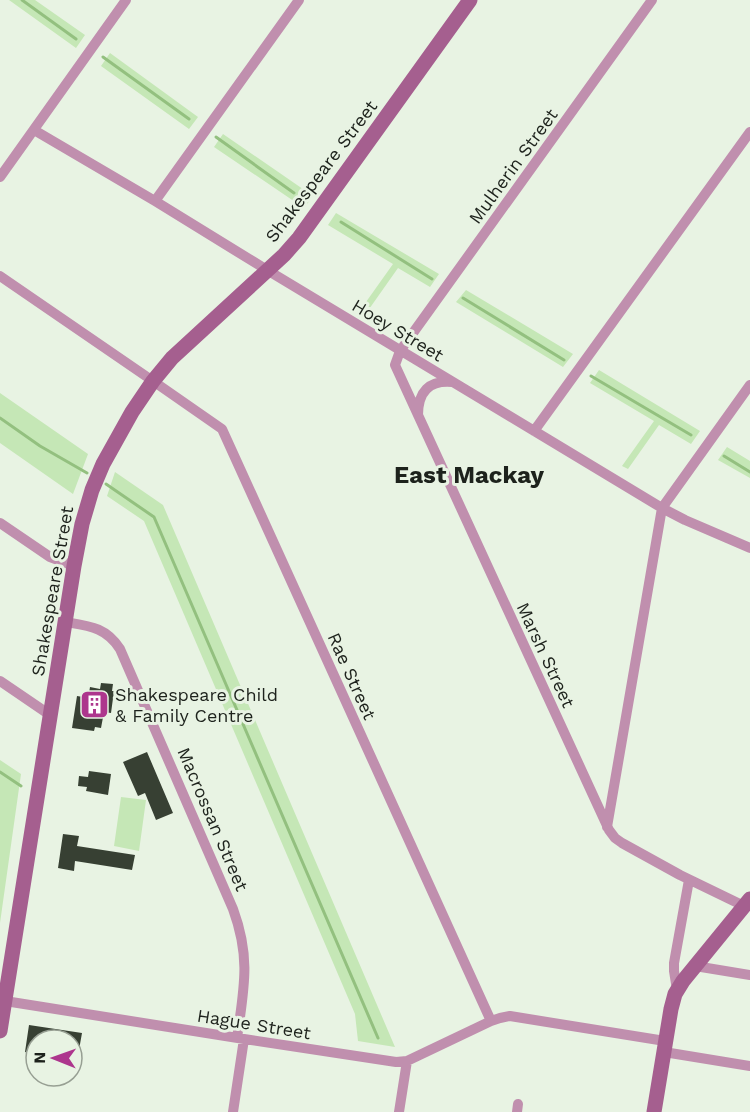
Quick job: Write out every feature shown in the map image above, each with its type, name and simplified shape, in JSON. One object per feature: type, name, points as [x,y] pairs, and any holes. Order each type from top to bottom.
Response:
[{"type":"street","points":[[0,177],[126,0]]},
{"type":"street","points":[[155,201],[299,0]]},
{"type":"street","name":"Shakespeare Street","points":[[0,1030],[74,566],[82,524],[103,464],[123,426],[167,363],[299,238],[470,0]]},
{"type":"street","name":"Mulherin Street","points":[[400,351],[652,0]]},
{"type":"street","name":"Hoey Street","points":[[34,130],[662,508],[750,548]]},
{"type":"street","points":[[534,432],[750,132]]},
{"type":"street","name":"Rae Street","points":[[0,276],[222,429],[491,1021]]},
{"type":"street","name":"Marsh Street","points":[[400,351],[396,368],[607,827],[618,840],[688,879],[747,903]]},
{"type":"street","points":[[419,420],[419,405],[425,389],[436,383],[453,382]]},
{"type":"street","points":[[607,827],[662,508],[750,385]]},
{"type":"street","points":[[0,523],[50,557],[74,566]]},
{"type":"street","name":"Macrossan Street","points":[[65,622],[103,631],[120,649],[241,932],[245,963],[244,986],[233,1112]]},
{"type":"street","points":[[0,681],[50,716]]},
{"type":"street","points":[[677,990],[674,963],[688,879]]},
{"type":"street","points":[[654,1112],[672,1003],[677,990],[747,903]]},
{"type":"street","points":[[695,966],[750,975]]},
{"type":"street","name":"Hague Street","points":[[5,1001],[400,1062],[407,1061],[491,1021]]},
{"type":"street","points":[[491,1021],[503,1017],[515,1017],[750,1066]]},
{"type":"street","points":[[399,1112],[407,1061]]},
{"type":"green space","points":[[9,0],[35,0],[85,35],[76,48]]},
{"type":"green space","points":[[110,53],[198,117],[189,129],[101,66]]},
{"type":"green space","points":[[223,134],[313,196],[304,208],[214,147]]},
{"type":"green space","points":[[336,213],[439,274],[430,287],[398,268],[367,312],[361,309],[393,264],[328,225]]},
{"type":"green space","points":[[466,290],[573,354],[563,367],[456,302]]},
{"type":"green space","points":[[599,370],[700,431],[691,444],[659,425],[628,469],[622,466],[654,421],[590,383]]},
{"type":"green space","points":[[0,393],[88,454],[73,494],[0,443]]},
{"type":"green space","points":[[727,447],[750,461],[750,478],[718,460]]},
{"type":"green space","points":[[115,472],[163,505],[395,1047],[358,1041],[355,1014],[144,521],[107,496]]},
{"type":"green space","points":[[0,760],[21,774],[0,923]]},
{"type":"green space","points":[[121,797],[146,800],[139,851],[114,846]]},
{"type":"building","name":"Shakespeare Child & Family Centre","points":[[101,683],[113,684],[111,713],[104,712],[101,728],[95,727],[94,731],[72,728],[77,696],[83,697],[83,692],[89,693],[90,687],[100,689]]},
{"type":"building","points":[[147,752],[173,813],[156,820],[145,793],[138,796],[123,762]]},
{"type":"building","points":[[89,771],[111,774],[108,795],[86,791],[87,787],[78,786],[79,776],[88,777]]},
{"type":"building","points":[[63,834],[79,836],[77,846],[135,855],[132,870],[75,861],[74,871],[58,868]]},
{"type":"building","points":[[29,1025],[49,1028],[29,1028]]},
{"type":"waterway","points":[[22,0],[76,39]]},
{"type":"waterway","points":[[103,57],[189,119]]},
{"type":"waterway","points":[[216,137],[294,193]]},
{"type":"waterway","points":[[341,222],[432,279]]},
{"type":"waterway","points":[[463,298],[564,360]]},
{"type":"waterway","points":[[591,376],[691,435]]},
{"type":"waterway","points":[[0,418],[40,446],[87,473]]},
{"type":"waterway","points":[[724,456],[750,472]]},
{"type":"waterway","points":[[106,484],[154,517],[378,1038]]},
{"type":"waterway","points":[[0,772],[21,786]]},
{"type":"place","name":"Shakespeare Child & Family Centre","points":[[94,704]]},
{"type":"district","name":"East Mackay","points":[[469,475]]}]
